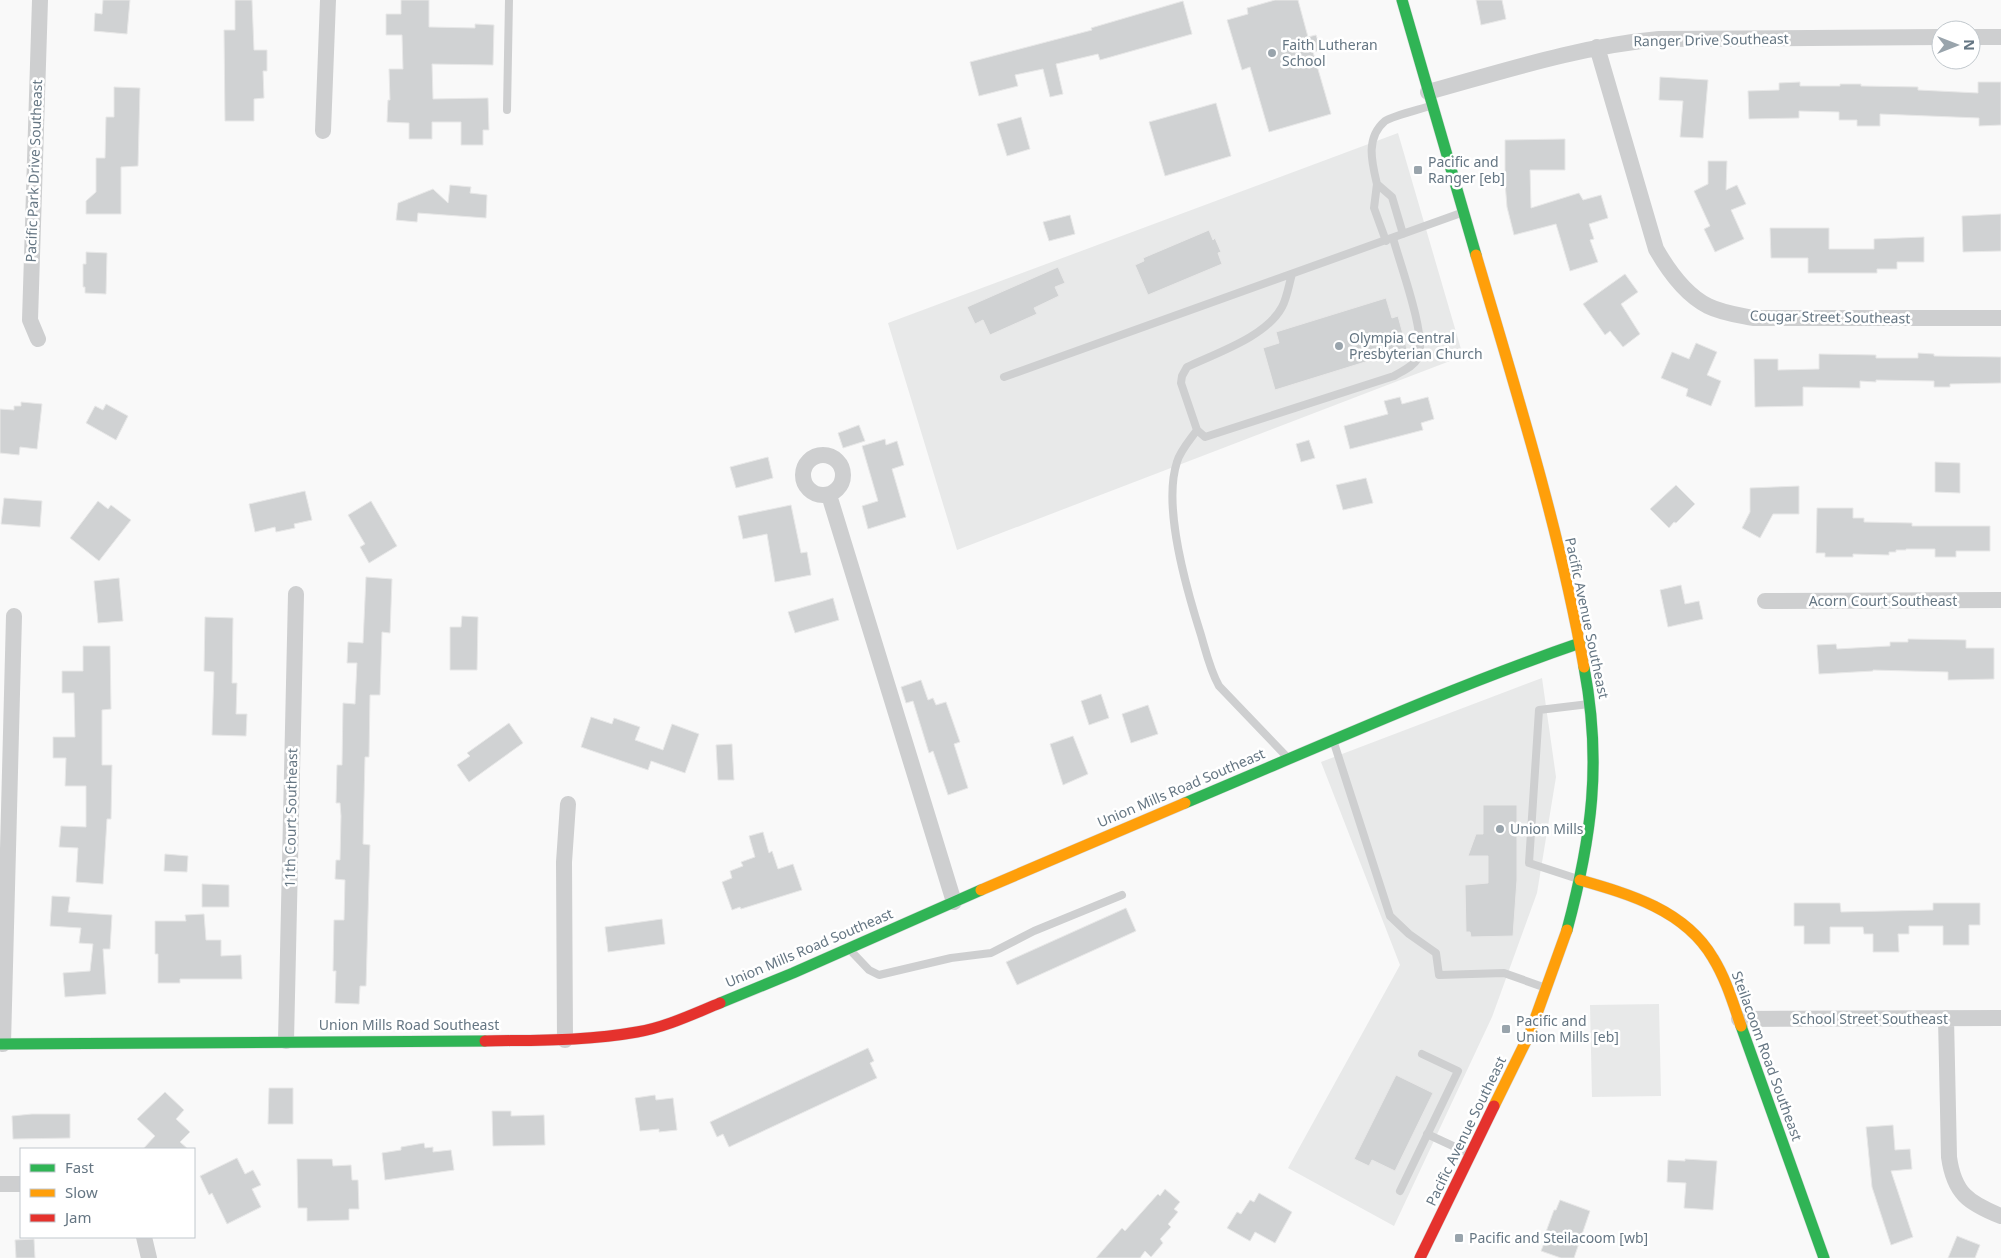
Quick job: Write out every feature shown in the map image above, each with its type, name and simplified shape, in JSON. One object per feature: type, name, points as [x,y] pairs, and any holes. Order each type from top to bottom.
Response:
[{"type":"street","name":"Pacific Park Drive Southeast","points":[[38,339],[30,320],[40,0]]},
{"type":"street","points":[[322,131],[328,0]]},
{"type":"street","name":"Pacific Avenue Southeast","points":[[1402,0],[1525,423],[1580,643],[1591,704],[1594,770],[1591,816],[1580,880],[1566,932],[1547,988],[1530,1033],[1420,1258]]},
{"type":"street","name":"Ranger Drive Southeast","points":[[1430,98],[1597,47],[1659,39],[1931,37]]},
{"type":"street","points":[[1981,37],[2001,37]]},
{"type":"street","name":"Cougar Street Southeast","points":[[1597,47],[1656,250],[1666,266],[1682,284],[1707,305],[1723,312],[1753,318],[2001,318]]},
{"type":"street","points":[[829,495],[954,902]]},
{"type":"street","name":"11th Court Southeast","points":[[286,1041],[296,594]]},
{"type":"street","name":"Acorn Court Southeast","points":[[1765,601],[2001,600]]},
{"type":"street","points":[[2,1044],[14,616]]},
{"type":"street","name":"Union Mills Road Southeast","points":[[2,1044],[565,1040],[638,1032],[674,1022],[1019,873],[1333,741],[1528,661],[1580,643]]},
{"type":"street","points":[[565,1040],[564,862],[568,804]]},
{"type":"street","name":"Steilacoom Road Southeast","points":[[1580,880],[1644,901],[1670,912],[1689,927],[1708,949],[1724,978],[1824,1258]]},
{"type":"street","points":[[1946,1018],[1949,1157],[1952,1174],[1959,1190],[1971,1202],[2001,1216]]},
{"type":"street","name":"School Street Southeast","points":[[1739,1019],[2001,1018]]},
{"type":"street","points":[[0,1184],[20,1184]]},
{"type":"street","points":[[144,1238],[149,1258]]},
{"type":"lane","points":[[507,110],[509,0]]},
{"type":"lane","points":[[1292,274],[1283,306],[1267,324],[1248,338],[1187,368],[1184,372],[1182,384],[1197,430],[1205,437],[1210,437],[1394,376],[1412,365],[1418,357],[1421,343],[1418,326],[1389,239],[1374,208],[1377,184],[1371,152],[1374,137],[1386,121],[1430,98]]},
{"type":"lane","points":[[1377,184],[1392,197],[1403,234]]},
{"type":"lane","points":[[1004,377],[1463,213]]},
{"type":"lane","points":[[1197,430],[1176,462],[1173,483],[1177,544],[1195,618],[1219,686],[1290,759]]},
{"type":"lane","points":[[1580,880],[1529,862],[1539,710],[1591,704]]},
{"type":"lane","points":[[1333,741],[1390,916],[1409,934],[1436,952],[1438,975],[1504,973],[1547,988]]},
{"type":"lane","points":[[849,948],[869,970],[878,976],[951,958],[991,952],[1034,931],[1122,895]]},
{"type":"lane","points":[[1400,1191],[1458,1071],[1422,1054]]},
{"type":"lane","points":[[1427,1134],[1471,1155]]},
{"type":"shaded area","points":[[1398,133],[1463,356],[957,550],[888,323]]},
{"type":"shaded area","points":[[1542,678],[1556,777],[1537,893],[1492,1017],[1394,1226],[1288,1168],[1400,965],[1321,762]]},
{"type":"shaded area","points":[[1659,1004],[1661,1096],[1592,1097],[1590,1005]]},
{"type":"building","points":[[103,0],[130,0],[127,34],[94,31],[95,13],[102,14]]},
{"type":"building","points":[[235,0],[252,0],[254,50],[267,50],[267,71],[263,71],[264,98],[254,99],[254,121],[225,121],[224,30],[235,30]]},
{"type":"building","points":[[401,0],[429,0],[429,27],[475,28],[475,24],[494,25],[493,65],[432,64],[433,99],[488,98],[489,130],[483,130],[483,145],[461,145],[461,122],[432,122],[432,139],[409,139],[409,123],[387,122],[388,100],[390,100],[389,69],[403,69],[402,35],[386,35],[386,14],[401,14]]},
{"type":"building","points":[[1275,0],[1298,0],[1308,37],[1316,35],[1321,50],[1313,52],[1331,114],[1269,132],[1250,67],[1242,70],[1227,20],[1248,14],[1247,8]]},
{"type":"building","points":[[1476,0],[1502,0],[1506,19],[1481,25]]},
{"type":"building","points":[[1183,1],[1192,34],[1100,60],[1098,54],[1056,64],[1063,94],[1050,97],[1043,69],[1015,75],[1018,86],[979,96],[970,62],[1092,30],[1091,28]]},
{"type":"building","points":[[1660,77],[1708,80],[1703,138],[1680,137],[1683,101],[1659,100]]},
{"type":"building","points":[[1800,82],[1800,86],[1861,84],[1861,86],[1918,87],[1918,90],[1978,93],[1978,82],[2001,82],[2001,125],[1979,126],[1979,118],[1880,114],[1880,126],[1857,126],[1857,120],[1839,120],[1839,112],[1799,111],[1799,118],[1749,119],[1748,91],[1779,90],[1779,83]]},
{"type":"building","points":[[114,87],[140,88],[138,166],[121,167],[121,214],[86,214],[86,201],[96,192],[96,158],[105,158],[106,117],[114,117]]},
{"type":"building","points":[[1216,103],[1231,156],[1165,176],[1149,122]]},
{"type":"building","points":[[1021,117],[1030,149],[1007,156],[997,124]]},
{"type":"building","points":[[1565,139],[1565,170],[1530,170],[1531,208],[1579,193],[1583,200],[1601,195],[1608,218],[1589,224],[1594,239],[1590,240],[1598,262],[1570,271],[1556,224],[1514,235],[1507,207],[1505,182],[1505,140]]},
{"type":"building","points":[[1708,161],[1727,161],[1726,190],[1737,185],[1746,204],[1731,210],[1744,239],[1715,252],[1704,229],[1710,226],[1694,191],[1708,184]]},
{"type":"building","points":[[450,185],[471,187],[470,193],[487,195],[486,218],[418,213],[417,222],[396,220],[398,203],[433,189],[448,203]]},
{"type":"building","points":[[2001,214],[2001,251],[1963,252],[1962,216]]},
{"type":"building","points":[[1070,215],[1075,234],[1049,241],[1043,222]]},
{"type":"building","points":[[1770,228],[1829,228],[1829,249],[1874,249],[1874,239],[1924,237],[1924,262],[1897,262],[1897,269],[1877,269],[1877,273],[1808,273],[1808,258],[1771,258]]},
{"type":"building","points":[[1209,230],[1221,252],[1218,253],[1222,264],[1148,295],[1135,265],[1144,261],[1143,258]]},
{"type":"building","points":[[86,252],[107,253],[106,294],[85,293],[85,287],[83,287],[83,264],[86,264]]},
{"type":"building","points":[[1058,267],[1065,283],[1055,287],[1059,296],[1034,308],[1037,314],[990,335],[983,320],[975,324],[967,307]]},
{"type":"building","points":[[1625,274],[1638,292],[1621,304],[1640,334],[1623,347],[1610,331],[1605,335],[1583,304]]},
{"type":"building","name":"Olympia Central Presbyterian Church","points":[[1386,298],[1392,318],[1398,316],[1407,349],[1275,390],[1263,348],[1279,343],[1276,332]]},
{"type":"building","points":[[1696,343],[1717,352],[1707,375],[1721,381],[1711,406],[1686,396],[1688,389],[1661,378],[1672,352],[1689,359]]},
{"type":"building","points":[[1918,353],[1934,354],[1934,356],[2001,357],[2001,383],[1950,384],[1950,387],[1934,387],[1934,381],[1860,381],[1860,388],[1803,387],[1803,406],[1755,407],[1754,359],[1778,359],[1778,370],[1819,369],[1819,354],[1876,355],[1876,358],[1918,358]]},
{"type":"building","points":[[1400,397],[1402,404],[1428,397],[1434,419],[1421,423],[1423,430],[1350,449],[1344,426],[1388,414],[1384,401]]},
{"type":"building","points":[[21,402],[42,404],[37,449],[20,447],[19,455],[0,453],[0,409],[14,410],[14,406],[21,406]]},
{"type":"building","points":[[106,404],[128,416],[116,440],[86,423],[95,406],[103,410]]},
{"type":"building","points":[[859,425],[865,441],[843,448],[838,433]]},
{"type":"building","points":[[885,439],[886,445],[897,441],[904,465],[892,469],[906,517],[868,529],[862,506],[878,501],[862,446]]},
{"type":"building","points":[[1309,440],[1315,458],[1301,462],[1296,444]]},
{"type":"building","points":[[768,457],[773,478],[736,488],[730,467]]},
{"type":"building","points":[[1935,462],[1960,463],[1960,493],[1935,492]]},
{"type":"building","points":[[1366,478],[1373,503],[1343,510],[1336,485]]},
{"type":"building","points":[[1676,485],[1695,504],[1669,528],[1650,509]]},
{"type":"building","points":[[1799,486],[1799,514],[1773,514],[1760,538],[1742,528],[1750,512],[1750,488]]},
{"type":"building","points":[[305,491],[312,520],[294,524],[295,528],[276,532],[275,527],[255,532],[249,504]]},
{"type":"building","points":[[4,498],[42,501],[40,527],[1,524]]},
{"type":"building","points":[[98,501],[108,509],[111,505],[131,520],[99,561],[70,538]]},
{"type":"building","points":[[371,501],[397,546],[369,563],[360,547],[365,544],[348,515]]},
{"type":"building","points":[[791,505],[801,553],[807,552],[811,575],[775,582],[767,534],[743,539],[738,516]]},
{"type":"building","points":[[1817,508],[1853,508],[1853,518],[1864,518],[1864,522],[1912,523],[1912,526],[1990,526],[1990,551],[1956,551],[1956,557],[1935,557],[1935,549],[1906,549],[1889,552],[1889,555],[1853,554],[1853,557],[1825,557],[1825,553],[1816,553]]},
{"type":"building","points":[[366,577],[392,579],[390,633],[382,632],[380,695],[370,695],[369,757],[365,757],[363,844],[370,845],[366,986],[360,986],[359,1004],[335,1003],[336,971],[333,971],[334,920],[344,920],[345,880],[335,879],[336,860],[340,860],[341,816],[340,803],[336,803],[337,765],[342,765],[343,703],[355,704],[357,663],[347,663],[348,642],[363,643]]},
{"type":"building","points":[[119,578],[123,621],[98,623],[94,581]]},
{"type":"building","points":[[1681,585],[1685,604],[1699,601],[1703,619],[1668,627],[1660,590]]},
{"type":"building","points":[[833,598],[839,620],[795,633],[788,612]]},
{"type":"building","points":[[462,616],[478,617],[477,670],[450,670],[450,627],[461,627]]},
{"type":"building","points":[[205,617],[233,618],[232,683],[237,683],[236,714],[247,714],[246,736],[212,735],[214,672],[204,671]]},
{"type":"building","points":[[1908,639],[1966,640],[1966,648],[1994,648],[1994,679],[1948,680],[1948,672],[1873,670],[1819,674],[1817,645],[1836,644],[1837,649],[1890,646],[1890,642],[1908,642]]},
{"type":"building","points":[[83,646],[110,646],[111,709],[102,710],[102,765],[112,765],[111,819],[107,819],[103,884],[76,882],[78,848],[59,847],[61,826],[86,827],[86,786],[65,786],[66,758],[53,758],[53,737],[75,737],[74,693],[62,693],[62,671],[83,671]]},
{"type":"building","points":[[921,680],[928,700],[933,698],[936,705],[946,702],[960,742],[954,744],[968,788],[948,795],[933,751],[929,753],[913,701],[906,703],[901,687]]},
{"type":"building","points":[[1101,694],[1109,718],[1089,725],[1081,701]]},
{"type":"building","points":[[1148,705],[1158,734],[1131,743],[1122,714]]},
{"type":"building","points":[[591,717],[612,724],[614,718],[640,727],[635,740],[663,750],[672,724],[699,734],[685,773],[651,761],[648,770],[581,747]]},
{"type":"building","points":[[509,723],[523,743],[469,782],[457,765],[470,756],[467,753]]},
{"type":"building","points":[[1073,736],[1088,774],[1063,785],[1050,744]]},
{"type":"building","points":[[732,744],[734,780],[718,780],[716,745]]},
{"type":"building","points":[[1483,805],[1517,805],[1517,880],[1513,936],[1471,937],[1470,932],[1466,932],[1465,885],[1488,883],[1488,856],[1468,856],[1476,834],[1483,834]]},
{"type":"building","points":[[763,832],[769,853],[772,851],[778,869],[793,864],[802,890],[741,909],[740,907],[732,910],[722,882],[732,878],[730,871],[743,866],[741,862],[755,857],[749,836]]},
{"type":"building","points":[[165,854],[188,856],[187,872],[164,871]]},
{"type":"building","points":[[202,884],[229,885],[229,907],[202,907]]},
{"type":"building","points":[[52,896],[70,897],[68,912],[112,915],[110,949],[103,949],[106,994],[65,997],[63,973],[90,971],[93,944],[79,943],[81,928],[50,926]]},
{"type":"building","points":[[1794,903],[1840,903],[1841,912],[1933,910],[1933,903],[1980,903],[1980,925],[1969,925],[1969,945],[1943,945],[1943,926],[1909,926],[1909,934],[1898,934],[1899,952],[1873,952],[1873,934],[1864,934],[1863,927],[1830,927],[1830,944],[1804,944],[1804,926],[1794,926]]},
{"type":"building","points":[[1126,908],[1136,931],[1017,985],[1006,962]]},
{"type":"building","points":[[204,914],[206,940],[221,940],[221,956],[241,955],[242,979],[180,979],[180,983],[158,983],[158,954],[155,954],[155,921],[186,921],[185,915]]},
{"type":"building","points":[[662,919],[665,944],[608,952],[605,927]]},
{"type":"building","points":[[868,1048],[874,1061],[870,1063],[877,1078],[729,1147],[723,1134],[717,1137],[710,1122]]},
{"type":"building","points":[[1396,1075],[1433,1093],[1395,1171],[1372,1160],[1369,1166],[1354,1159]]},
{"type":"building","points":[[269,1088],[293,1088],[293,1124],[268,1124]]},
{"type":"building","points":[[165,1092],[184,1110],[176,1119],[190,1132],[180,1142],[187,1148],[144,1148],[155,1136],[137,1119]]},
{"type":"building","points":[[655,1095],[656,1100],[673,1098],[677,1130],[659,1132],[659,1129],[640,1131],[635,1098]]},
{"type":"building","points":[[492,1111],[511,1111],[511,1116],[544,1115],[545,1145],[493,1146]]},
{"type":"building","points":[[70,1114],[70,1138],[13,1139],[12,1116]]},
{"type":"building","points":[[1893,1125],[1895,1150],[1910,1149],[1912,1169],[1891,1171],[1913,1237],[1891,1245],[1872,1187],[1866,1127]]},
{"type":"building","points":[[424,1143],[425,1148],[433,1147],[433,1152],[451,1150],[454,1170],[385,1180],[382,1153]]},
{"type":"building","points":[[237,1158],[245,1174],[253,1170],[261,1185],[252,1189],[261,1207],[227,1224],[212,1193],[209,1195],[200,1176]]},
{"type":"building","points":[[297,1159],[332,1159],[333,1166],[351,1165],[352,1180],[358,1180],[359,1209],[349,1209],[349,1220],[307,1221],[307,1208],[298,1208]]},
{"type":"building","points":[[1685,1159],[1717,1161],[1713,1210],[1684,1208],[1686,1183],[1667,1182],[1668,1160],[1685,1161]]},
{"type":"building","points":[[1165,1189],[1180,1202],[1174,1209],[1178,1212],[1168,1224],[1171,1227],[1160,1239],[1163,1243],[1151,1257],[1145,1251],[1140,1258],[1096,1258],[1122,1228],[1125,1231],[1158,1194],[1160,1196]]},
{"type":"building","points":[[1259,1193],[1292,1212],[1275,1243],[1255,1232],[1250,1241],[1227,1228],[1237,1212],[1241,1214],[1250,1200],[1254,1202]]},
{"type":"building","points":[[1560,1200],[1590,1211],[1574,1258],[1561,1258],[1541,1251],[1554,1210],[1556,1210]]},
{"type":"building","points":[[1957,1236],[1980,1245],[1975,1258],[1948,1258]]},
{"type":"building","points":[[34,1239],[35,1258],[16,1258],[15,1240]]},
{"type":"traffic: fast","points":[[1402,0],[1476,255]]},
{"type":"traffic: fast","points":[[1185,803],[1431,699],[1580,643]]},
{"type":"traffic: fast","points":[[1567,930],[1583,863],[1592,799],[1592,735],[1584,667]]},
{"type":"traffic: fast","points":[[720,1003],[981,890]]},
{"type":"traffic: fast","points":[[1741,1026],[1824,1258]]},
{"type":"traffic: fast","points":[[0,1044],[485,1041]]},
{"type":"traffic: slow","points":[[1476,255],[1549,511],[1574,615],[1584,667]]},
{"type":"traffic: slow","points":[[981,890],[1185,803]]},
{"type":"traffic: slow","points":[[1580,880],[1618,891],[1654,906],[1672,916],[1687,928],[1701,941],[1718,966],[1741,1026]]},
{"type":"traffic: slow","points":[[1494,1106],[1530,1033],[1567,930]]},
{"type":"traffic: jam","points":[[485,1041],[580,1039],[637,1032],[669,1024],[720,1003]]},
{"type":"traffic: jam","points":[[1420,1258],[1494,1106]]},
{"type":"place","name":"Faith Lutheran School","points":[[1272,53]]},
{"type":"place","name":"Pacific and Ranger [eb]","points":[[1418,170]]},
{"type":"place","name":"Olympia Central Presbyterian Church","points":[[1339,346]]},
{"type":"place","name":"Union Mills","points":[[1500,829]]},
{"type":"place","name":"Pacific and Union Mills [eb]","points":[[1506,1029]]},
{"type":"place","name":"Pacific and Steilacoom [wb]","points":[[1459,1238]]}]
